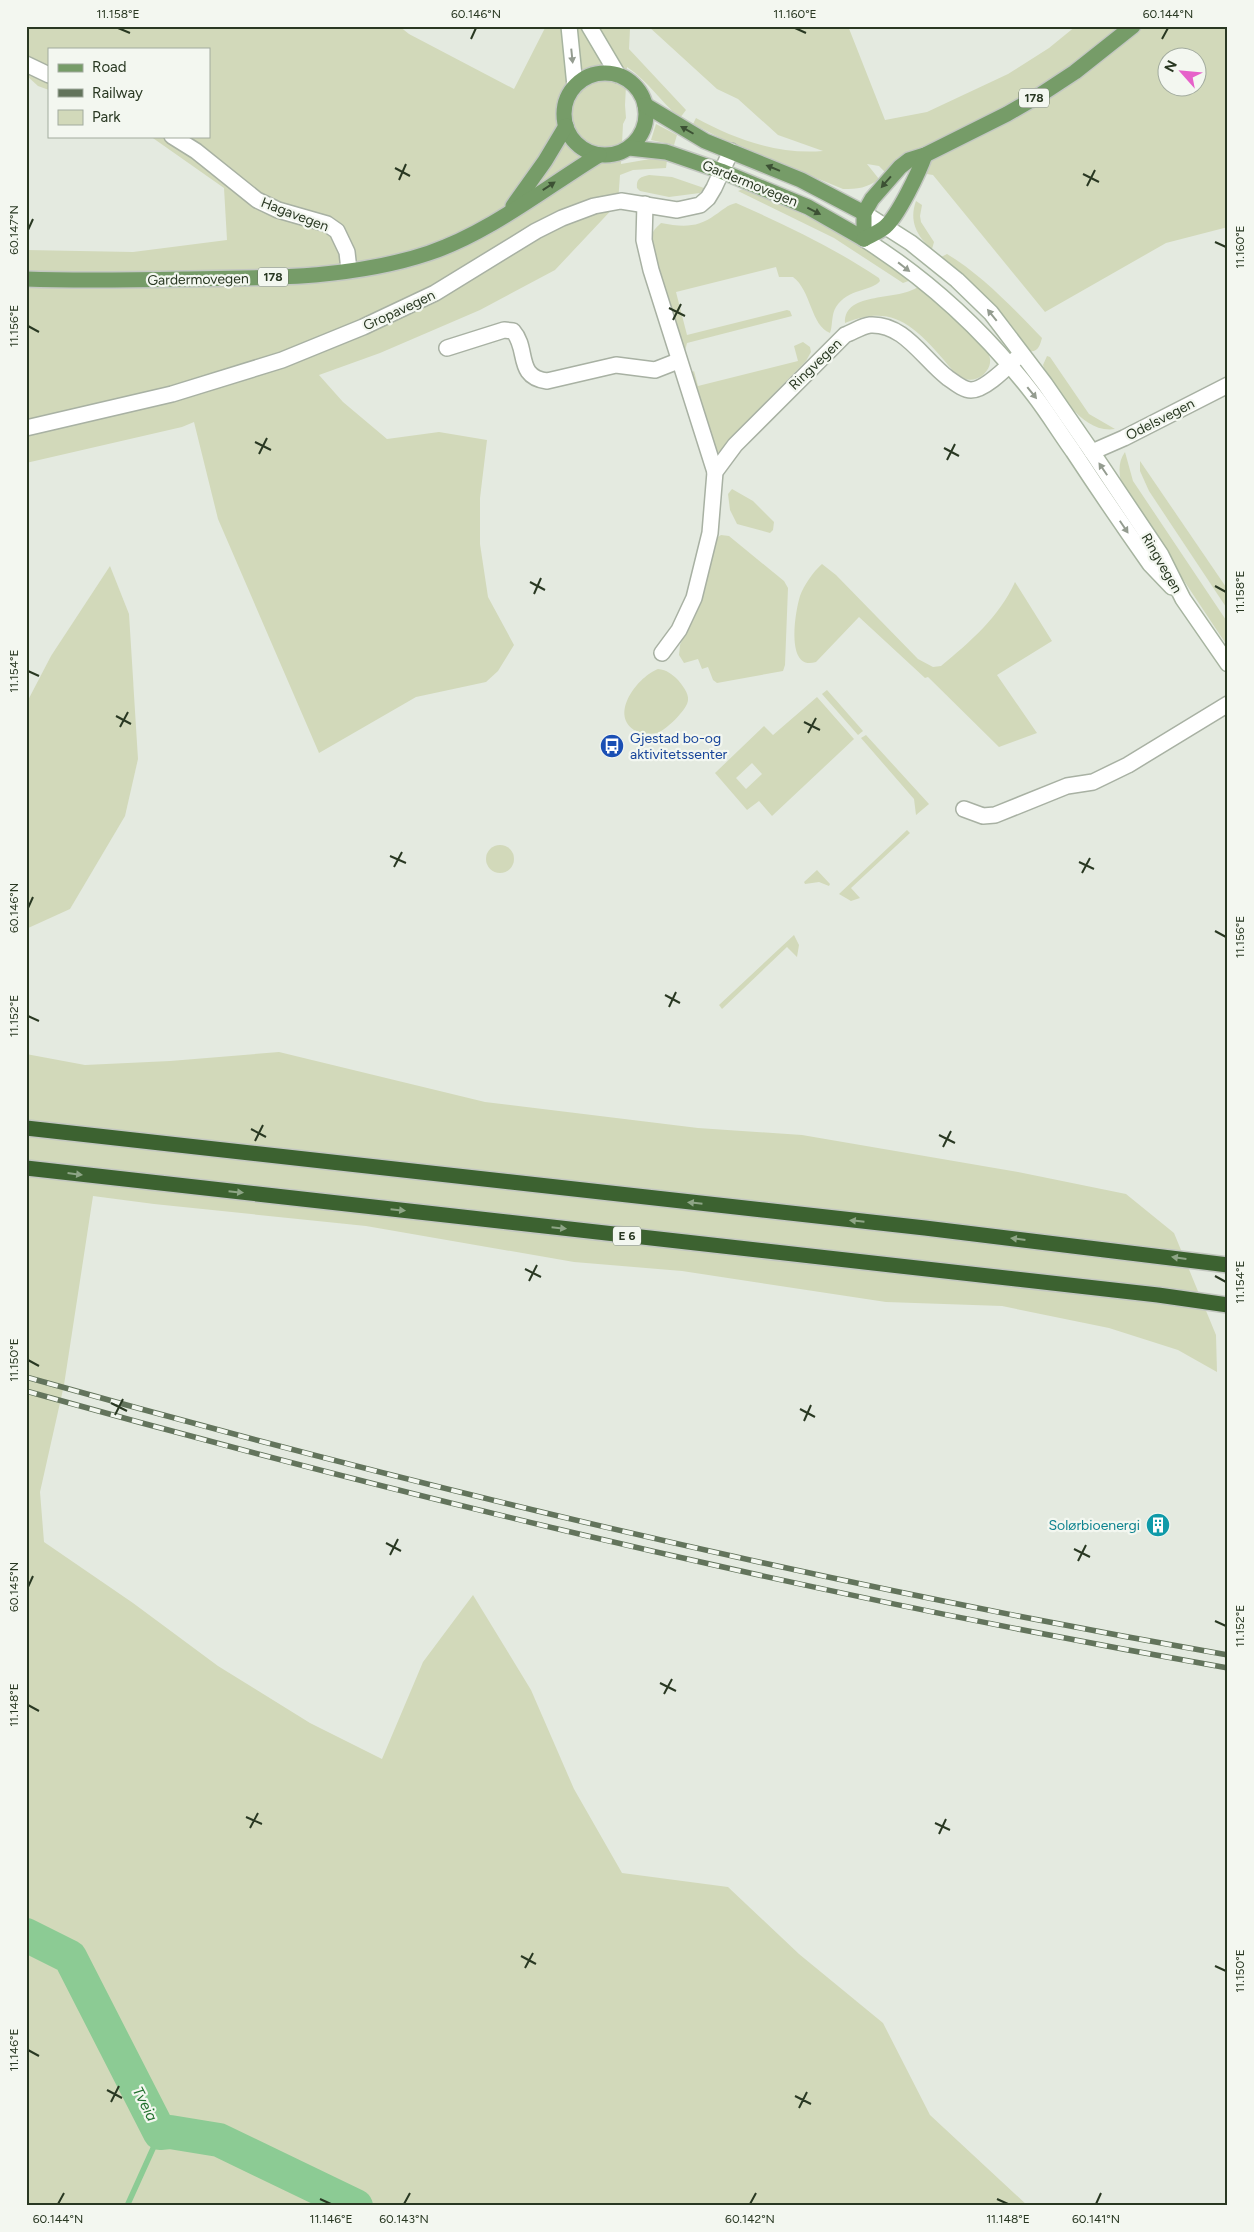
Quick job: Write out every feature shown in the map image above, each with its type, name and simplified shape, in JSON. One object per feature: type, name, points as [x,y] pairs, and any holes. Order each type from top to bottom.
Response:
[{"type":"highway","points":[[26,1128],[915,1227],[1228,1265]]},
{"type":"highway","name":"E 6","points":[[26,1168],[1148,1294],[1228,1306]]},
{"type":"main road","name":"178","points":[[864,213],[872,199],[908,160],[925,155],[1008,114],[1040,95],[1075,72],[1133,26]]},
{"type":"main road","points":[[575,86],[595,74],[607,73],[618,75]]},
{"type":"main road","name":"Gardermovegen","points":[[618,75],[635,86],[645,105],[705,141],[800,180],[864,213]]},
{"type":"main road","name":"Gardermovegen","points":[[508,212],[545,161],[566,126],[564,112],[567,98],[575,86]]},
{"type":"main road","points":[[629,148],[643,129],[646,117],[645,105]]},
{"type":"main road","points":[[566,126],[571,137],[578,145],[588,152],[599,155]]},
{"type":"main road","name":"Gardermovegen","points":[[26,279],[244,278],[349,270],[429,253],[460,240],[599,155],[610,155],[629,148],[666,152],[721,171],[808,207],[864,239]]},
{"type":"main road","points":[[864,239],[886,226],[919,172],[925,155]]},
{"type":"main road","points":[[864,213],[864,239]]},
{"type":"street","points":[[569,26],[575,86]]},
{"type":"street","points":[[589,26],[618,75]]},
{"type":"street","points":[[26,64],[48,75]]},
{"type":"street","name":"Hagavegen","points":[[175,138],[196,151],[257,200],[278,210],[327,224],[337,231],[347,252],[349,270]]},
{"type":"street","name":"Gropavegen","points":[[26,428],[172,394],[282,360],[362,327],[435,293],[536,231],[562,218],[604,204],[621,201],[677,210],[700,205],[708,198],[731,151]]},
{"type":"street","points":[[645,204],[644,240],[678,361],[715,472],[710,533],[694,598],[679,630],[662,653]]},
{"type":"street","name":"Ringvegen","points":[[864,213],[886,226],[945,270],[991,313],[1045,384],[1092,452],[1161,556],[1183,599],[1228,664]]},
{"type":"street","name":"Ringvegen","points":[[864,239],[887,253],[943,297],[968,321],[1034,395],[1150,564],[1183,599]]},
{"type":"street","name":"Ringvegen","points":[[715,472],[735,445],[845,335],[863,327],[869,325],[885,326],[900,332],[937,370],[956,384],[971,390],[984,386],[1021,354]]},
{"type":"street","points":[[447,348],[504,330],[513,331],[519,337],[524,363],[530,376],[537,380],[547,381],[616,365],[655,370],[678,361]]},
{"type":"street","name":"Odelsvegen","points":[[1092,452],[1124,438],[1228,385]]},
{"type":"street","points":[[964,809],[982,816],[995,815],[1067,786],[1093,782],[1128,765],[1228,704]]},
{"type":"green space","points":[[26,26],[399,26],[409,34],[514,89],[546,26],[638,26],[630,29],[629,49],[686,110],[680,118],[627,67],[626,118],[623,124],[621,164],[650,159],[667,160],[666,168],[633,170],[620,175],[618,203],[555,270],[480,310],[380,353],[319,375],[343,402],[387,439],[439,432],[487,440],[480,498],[480,544],[488,597],[514,645],[498,671],[486,682],[416,697],[319,753],[218,519],[194,422],[182,427],[26,463],[26,250],[133,252],[227,240],[224,188],[153,138],[210,138],[210,48],[48,48],[48,90],[38,86],[26,75]]},
{"type":"green space","points":[[648,26],[848,26],[885,120],[927,112],[1008,74],[1049,48],[1076,26],[1228,26],[1228,227],[1166,243],[1045,312],[933,175],[889,168],[885,172],[879,166],[867,164],[879,179],[862,187],[843,189],[724,140],[693,124],[696,118],[741,139],[774,148],[806,152],[823,151],[778,135],[738,99],[717,89]]},
{"type":"green space","points":[[656,124],[677,135],[674,145],[651,140]]},
{"type":"green space","points":[[649,175],[672,177],[704,188],[700,193],[669,197],[640,191],[637,188],[638,180]]},
{"type":"green space","points":[[750,189],[843,234],[911,280],[903,283],[834,238],[738,191]]},
{"type":"green space","points":[[916,201],[922,205],[921,222],[934,242],[932,249],[922,239],[915,227],[913,215]]},
{"type":"green space","points":[[736,203],[827,247],[862,267],[879,278],[880,281],[871,287],[847,296],[841,301],[834,310],[830,333],[819,323],[799,283],[793,277],[779,277],[776,267],[676,292],[687,335],[787,310],[790,311],[792,316],[687,343],[685,351],[660,274],[652,235],[661,223],[683,226],[696,224],[709,219]]},
{"type":"green space","points":[[947,254],[985,282],[1042,338],[1037,350],[1029,351],[993,305],[941,257]]},
{"type":"green space","points":[[919,286],[957,319],[985,348],[990,358],[990,363],[983,375],[970,380],[959,376],[922,336],[900,321],[889,317],[876,316],[845,323],[847,313],[853,306],[863,301],[899,294]]},
{"type":"green space","points":[[803,342],[810,347],[811,352],[806,361],[727,441],[722,450],[713,455],[691,373],[694,371],[698,386],[798,361],[794,346]]},
{"type":"green space","points":[[1047,356],[1050,357],[1089,414],[1115,429],[1103,429],[1092,425],[1073,409],[1044,368],[1043,365]]},
{"type":"green space","points":[[1125,452],[1133,481],[1228,623],[1228,647],[1123,489],[1120,470],[1122,456]]},
{"type":"green space","points":[[1140,461],[1228,590],[1228,610],[1149,491],[1140,471]]},
{"type":"green space","points":[[732,489],[753,501],[774,522],[773,530],[770,533],[737,524],[730,510],[728,494]]},
{"type":"green space","points":[[721,535],[729,536],[784,581],[788,588],[785,665],[783,671],[717,683],[713,680],[708,667],[702,669],[698,659],[684,663],[679,655],[680,645],[702,595],[715,539]]},
{"type":"green space","points":[[822,564],[836,575],[918,659],[933,667],[941,666],[983,628],[1001,607],[1015,582],[1052,641],[997,675],[1037,733],[999,747],[928,677],[925,678],[859,617],[816,662],[806,663],[800,658],[796,650],[794,639],[796,614],[800,596],[806,583]]},
{"type":"green space","points":[[110,566],[129,614],[138,759],[125,816],[70,909],[26,929],[26,704],[51,656]]},
{"type":"green space","points":[[658,669],[664,670],[678,680],[685,689],[688,700],[687,704],[676,719],[661,731],[651,734],[639,732],[627,723],[626,705],[635,687],[650,673]]},
{"type":"green space","points":[[827,690],[863,731],[858,735],[822,694]]},
{"type":"green space","points":[[817,697],[854,739],[772,816],[759,801],[747,810],[715,773],[764,726],[773,735]],"holes":[[[752,763],[762,774],[746,789],[736,778]]]},
{"type":"green space","points":[[866,735],[929,804],[916,815],[914,799],[861,738]]},
{"type":"green space","points":[[907,830],[910,833],[851,888],[860,898],[851,901],[839,894]]},
{"type":"green space","points":[[500,845],[510,849],[514,859],[510,869],[500,873],[490,869],[486,859],[490,849]]},
{"type":"green space","points":[[817,870],[830,884],[829,886],[819,882],[805,884],[804,882]]},
{"type":"green space","points":[[794,935],[799,945],[797,957],[787,947],[722,1009],[719,1005]]},
{"type":"green space","points":[[279,1052],[485,1102],[698,1128],[802,1135],[1018,1172],[1126,1194],[1174,1233],[1216,1335],[1217,1372],[1178,1350],[1109,1328],[1002,1306],[886,1302],[682,1271],[574,1262],[366,1226],[93,1196],[64,1385],[40,1492],[44,1542],[133,1603],[218,1666],[310,1723],[382,1759],[423,1662],[473,1595],[531,1690],[574,1789],[622,1873],[728,1887],[799,1954],[883,2023],[930,2115],[1028,2206],[26,2206],[26,1054],[85,1065],[170,1061]]},
{"type":"waterway","name":"Tveia","points":[[26,1935],[70,1957],[160,2133],[170,2132],[219,2140],[356,2206]]},
{"type":"waterway","points":[[127,2206],[160,2133]]},
{"type":"railway","points":[[26,1377],[324,1458],[624,1531],[925,1597],[1228,1655]]},
{"type":"railway","points":[[26,1391],[324,1471],[624,1544],[925,1610],[1228,1668]]},
{"type":"place","name":"Gjestad bo-og aktivitetssenter","points":[[612,746]]},
{"type":"place","name":"Solørbioenergi","points":[[1158,1525]]}]
